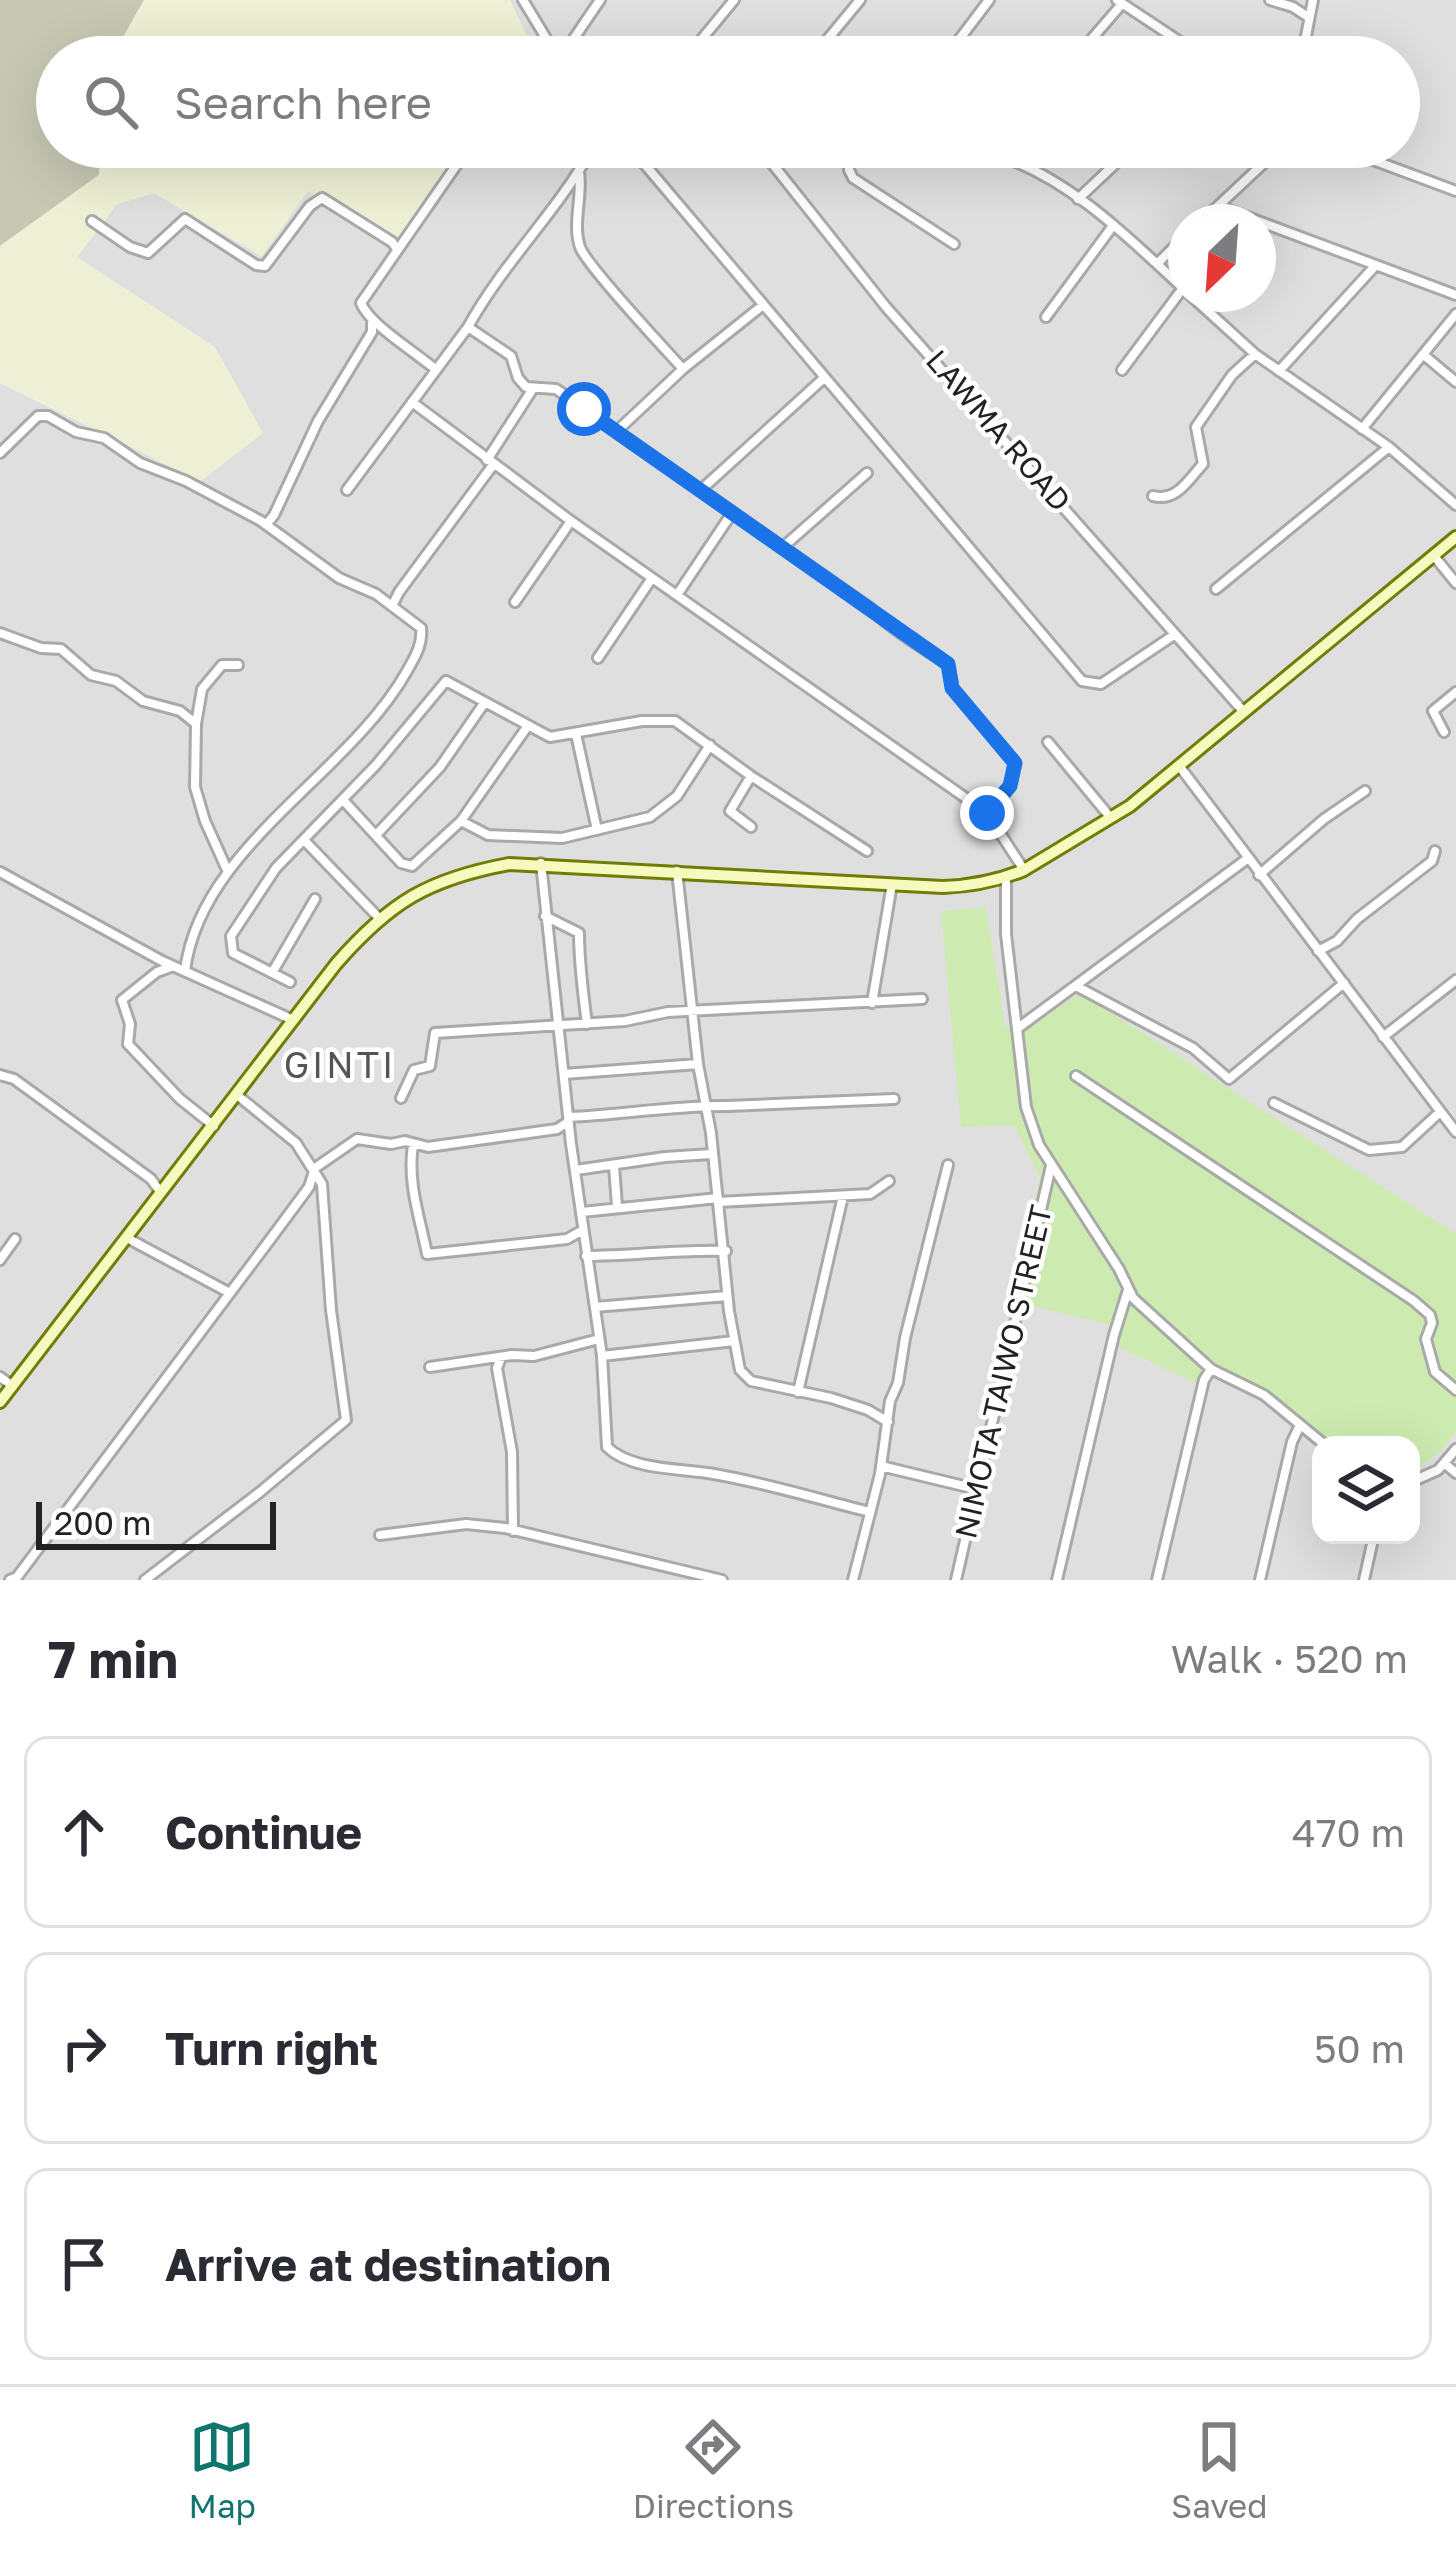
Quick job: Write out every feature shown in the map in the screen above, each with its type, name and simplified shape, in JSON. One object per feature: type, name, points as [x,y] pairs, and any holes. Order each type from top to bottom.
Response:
[{"type":"main road","points":[[0,1402],[293,1020],[378,917],[450,878],[509,864],[892,884],[972,886],[1006,878],[1110,817],[1180,767],[1456,538]]},
{"type":"street","points":[[523,0],[544,36]]},
{"type":"street","points":[[576,36],[600,0]]},
{"type":"street","points":[[704,36],[734,0]]},
{"type":"street","points":[[830,36],[860,0]]},
{"type":"street","points":[[961,36],[988,0]]},
{"type":"street","points":[[1270,0],[1309,18]]},
{"type":"street","points":[[1306,36],[1313,0]]},
{"type":"street","points":[[1092,36],[1119,2],[1171,36]]},
{"type":"street","points":[[372,327],[362,303],[454,168]]},
{"type":"street","points":[[347,490],[581,168]]},
{"type":"street","points":[[648,168],[1082,681],[1101,684],[1174,634]]},
{"type":"street","name":"LAWMA ROAD","points":[[776,168],[886,307],[1243,711]]},
{"type":"street","points":[[849,168],[854,178],[954,244]]},
{"type":"street","points":[[1028,168],[1078,200],[1168,274]]},
{"type":"street","points":[[1078,200],[1111,168]]},
{"type":"street","points":[[1220,204],[1259,168]]},
{"type":"street","points":[[1394,168],[1456,191]]},
{"type":"street","points":[[579,172],[580,247],[682,369]]},
{"type":"street","points":[[92,221],[130,247],[148,253],[185,219],[256,266],[265,266],[310,206],[322,198],[398,249]]},
{"type":"street","points":[[1046,317],[1112,227]]},
{"type":"street","points":[[1276,228],[1456,295]]},
{"type":"street","points":[[1157,264],[1168,253]]},
{"type":"street","points":[[1279,371],[1375,266]]},
{"type":"street","points":[[618,430],[682,369],[763,305]]},
{"type":"street","points":[[1122,370],[1169,312]]},
{"type":"street","points":[[1209,312],[1255,353],[1389,447],[1456,505]]},
{"type":"street","points":[[1362,429],[1456,314]]},
{"type":"street","points":[[372,327],[412,348],[435,369]]},
{"type":"street","points":[[266,525],[372,327]]},
{"type":"street","points":[[468,327],[511,356],[518,378],[532,390],[556,388],[951,667],[952,688],[1015,763],[1010,786],[987,813]]},
{"type":"street","points":[[1153,496],[1174,495],[1203,464],[1196,428],[1232,375],[1255,353]]},
{"type":"street","points":[[1425,356],[1456,382]]},
{"type":"street","points":[[702,490],[824,378]]},
{"type":"street","points":[[392,606],[490,462],[532,390]]},
{"type":"street","points":[[412,402],[571,521],[987,813],[1024,870]]},
{"type":"street","points":[[0,453],[38,416],[104,438],[140,463],[186,481],[266,525],[339,578],[416,621],[422,634],[394,692],[362,735],[264,830],[229,873],[193,941],[184,971]]},
{"type":"street","points":[[1216,589],[1389,447]]},
{"type":"street","points":[[782,548],[867,473]]},
{"type":"street","points":[[677,595],[732,513]]},
{"type":"street","points":[[515,602],[571,521]]},
{"type":"street","points":[[1435,556],[1456,583]]},
{"type":"street","points":[[598,658],[652,578]]},
{"type":"street","points":[[0,633],[41,648],[61,649],[91,675],[116,681],[143,701],[180,711],[196,724]]},
{"type":"street","points":[[229,873],[196,793],[196,724],[208,677],[221,665],[238,665]]},
{"type":"street","points":[[290,982],[233,953],[229,942],[257,894],[441,684],[452,682],[550,737],[642,721],[675,721],[867,851]]},
{"type":"street","points":[[1444,732],[1434,709],[1456,692]]},
{"type":"street","points":[[376,836],[440,767],[484,702]]},
{"type":"street","points":[[343,800],[401,863],[412,866],[461,821],[527,727]]},
{"type":"street","points":[[577,734],[597,830]]},
{"type":"street","points":[[1048,742],[1110,817]]},
{"type":"street","points":[[461,821],[497,836],[562,838],[650,817],[667,808],[710,745]]},
{"type":"street","points":[[1180,767],[1455,1129]]},
{"type":"street","points":[[751,776],[730,811],[751,827]]},
{"type":"street","points":[[1258,874],[1365,791]]},
{"type":"street","points":[[304,840],[378,917]]},
{"type":"street","points":[[1318,951],[1432,861],[1435,851]]},
{"type":"street","points":[[1018,1028],[1247,859]]},
{"type":"street","points":[[541,863],[556,1025],[602,1356],[604,1440],[611,1452],[870,1512]]},
{"type":"street","points":[[677,871],[728,1296],[744,1377],[868,1410],[888,1422]]},
{"type":"street","points":[[2,878],[172,966],[293,1020]]},
{"type":"street","points":[[1006,878],[1006,934],[1030,1122],[1051,1164],[1140,1306],[1211,1369],[1264,1395],[1314,1436]]},
{"type":"street","points":[[872,1003],[892,884]]},
{"type":"street","points":[[272,973],[315,899]]},
{"type":"street","points":[[545,916],[578,933],[587,1024]]},
{"type":"street","points":[[172,966],[122,1000],[130,1024],[128,1043],[179,1100],[214,1126]]},
{"type":"street","points":[[1383,1037],[1456,980]]},
{"type":"street","points":[[1076,986],[1193,1048],[1229,1079],[1344,983]]},
{"type":"street","points":[[401,1098],[414,1070],[430,1066],[435,1033],[922,999]]},
{"type":"street","points":[[564,1074],[698,1064]]},
{"type":"street","points":[[0,1076],[14,1079],[152,1179],[162,1194]]},
{"type":"street","points":[[1076,1076],[1414,1301],[1430,1315],[1426,1340],[1435,1372],[1456,1390]]},
{"type":"street","points":[[145,1580],[346,1420],[331,1310],[322,1184],[315,1168],[272,1120],[238,1095]]},
{"type":"street","points":[[14,1579],[310,1187],[315,1168],[357,1139],[413,1145],[501,1138],[525,1130],[557,1129],[569,1119],[706,1103],[894,1099]]},
{"type":"street","points":[[1274,1102],[1369,1150],[1402,1147],[1440,1112]]},
{"type":"street","points":[[413,1145],[413,1200],[421,1214],[427,1254],[567,1239],[583,1230]]},
{"type":"street","points":[[576,1170],[711,1154]]},
{"type":"street","name":"NIMOTA TAIWO STREET","points":[[956,1580],[1051,1164]]},
{"type":"street","points":[[854,1580],[948,1165]]},
{"type":"street","points":[[614,1166],[617,1206]]},
{"type":"street","points":[[582,1212],[617,1206],[843,1196],[876,1192],[889,1181]]},
{"type":"street","points":[[310,1187],[322,1184]]},
{"type":"street","points":[[798,1392],[843,1196]]},
{"type":"street","points":[[0,1260],[15,1239]]},
{"type":"street","points":[[128,1239],[227,1292]]},
{"type":"street","points":[[586,1256],[726,1251]]},
{"type":"street","points":[[1057,1580],[1128,1289]]},
{"type":"street","points":[[595,1306],[728,1296]]},
{"type":"street","points":[[430,1367],[534,1356],[599,1339]]},
{"type":"street","points":[[602,1356],[734,1341]]},
{"type":"street","points":[[501,1358],[497,1368],[512,1453],[513,1531]]},
{"type":"street","points":[[1157,1580],[1204,1380],[1211,1369]]},
{"type":"street","points":[[0,1377],[13,1386]]},
{"type":"street","points":[[1260,1580],[1300,1425]]},
{"type":"street","points":[[1420,1479],[1456,1449]]},
{"type":"street","points":[[1444,1463],[1456,1473]]},
{"type":"street","points":[[881,1466],[976,1489]]},
{"type":"street","points":[[380,1535],[466,1524],[722,1580]]},
{"type":"street","points":[[1364,1580],[1372,1544]]},
{"type":"shaded area","points":[[0,0],[144,0],[124,36],[36,36],[36,168],[100,168],[99,175],[0,246]]},
{"type":"shaded area","points":[[144,0],[510,0],[527,36],[124,36]]},
{"type":"shaded area","points":[[510,0],[1456,0],[1456,1580],[0,1580],[0,383],[200,481],[214,347],[76,257],[117,204],[154,193],[261,256],[308,191],[390,168],[1420,168],[1420,36],[527,36]]},
{"type":"shaded area","points":[[100,168],[451,168],[399,243],[308,191],[262,256],[154,193],[117,204],[77,257],[215,347],[263,433],[201,481],[0,382],[0,246],[99,175]]},
{"type":"green space","points":[[986,907],[1005,1027],[1031,1026],[1080,993],[1456,1234],[1456,1432],[1441,1451],[1420,1466],[1420,1436],[1312,1436],[1312,1440],[1219,1369],[1197,1384],[1119,1347],[1108,1324],[1015,1302],[1040,1177],[1014,1125],[961,1127],[941,911]]},
{"type":"district","name":"GINTI","points":[[340,1065]]},
{"type":"route","points":[[584,409],[951,667],[952,688],[1015,763],[1010,786],[987,813]]}]
